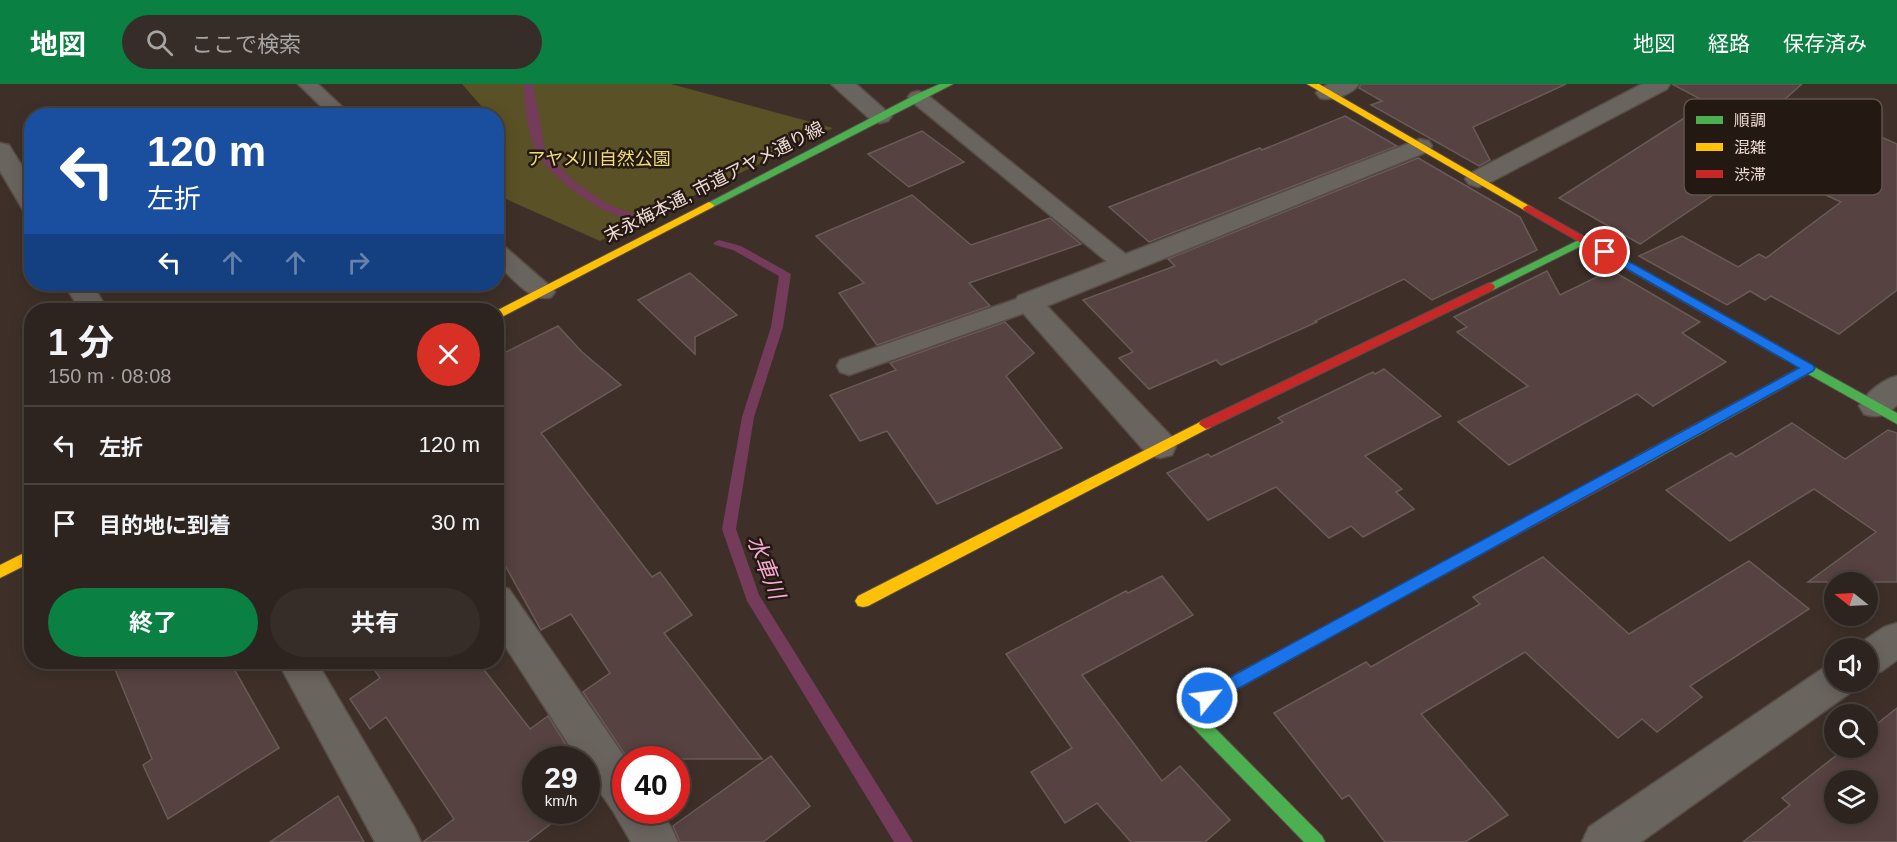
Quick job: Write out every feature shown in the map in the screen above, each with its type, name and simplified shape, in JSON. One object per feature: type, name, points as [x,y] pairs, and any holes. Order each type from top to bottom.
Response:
[{"type":"street","points":[[842,84],[880,116]]},
{"type":"street","name":"末永梅本通, 市道アヤメ通り線","points":[[504,312],[918,96],[948,84]]},
{"type":"street","points":[[1478,179],[1659,84]]},
{"type":"street","points":[[1330,87],[1420,146],[1809,368],[1890,404]]},
{"type":"street","points":[[1160,446],[1028,303],[1420,146]]},
{"type":"street","points":[[0,150],[24,190]]},
{"type":"street","points":[[864,601],[1160,446],[1585,240]]},
{"type":"street","points":[[1316,842],[1186,709],[1809,368]]},
{"type":"street","points":[[0,572],[24,559]]},
{"type":"street","points":[[504,612],[612,775]]},
{"type":"street","points":[[1878,652],[1897,639]]},
{"type":"street","points":[[301,669],[399,842]]},
{"type":"street","points":[[1604,842],[1824,689]]},
{"type":"street","points":[[644,824],[656,842]]},
{"type":"lane","points":[[307,84],[334,108]]},
{"type":"lane","points":[[918,96],[1125,264]]},
{"type":"lane","points":[[504,258],[543,291]]},
{"type":"lane","points":[[849,366],[1028,303]]},
{"type":"green space","name":"アヤメ川自然公園","points":[[462,84],[671,84],[833,128],[600,241],[504,198],[504,108],[483,108]]},
{"type":"building","points":[[1361,84],[1566,84],[1473,127],[1490,160],[1479,166],[1371,105],[1382,101],[1359,88]]},
{"type":"building","points":[[1672,84],[1802,84],[1785,99],[1700,99]]},
{"type":"building","points":[[1345,116],[1397,146],[1149,242],[1109,207],[1260,148],[1262,150]]},
{"type":"building","points":[[1684,118],[1684,195],[1713,195],[1640,244],[1559,198]]},
{"type":"building","points":[[922,131],[964,162],[909,187],[868,154]]},
{"type":"building","points":[[1882,137],[1897,144],[1897,290],[1839,334],[1771,296],[1765,300],[1750,291],[1727,305],[1639,256],[1682,236],[1738,267],[1759,254],[1766,258],[1841,202],[1826,195],[1882,195]]},
{"type":"building","points":[[1418,158],[1520,217],[1537,250],[1432,300],[1404,279],[1315,321],[1317,322],[1221,365],[1216,360],[1149,389],[1119,358],[1133,352],[1083,300],[1175,266],[1168,259]]},
{"type":"building","points":[[912,195],[971,245],[1050,218],[1081,244],[969,283],[990,306],[877,345],[839,293],[864,283],[816,236]]},
{"type":"building","points":[[1611,270],[1700,322],[1682,333],[1726,362],[1653,406],[1637,394],[1509,465],[1458,422],[1528,386],[1457,332],[1467,327],[1454,317],[1547,271],[1560,295]]},
{"type":"building","points":[[690,273],[737,315],[695,337],[695,354],[638,300]]},
{"type":"building","points":[[1005,322],[1034,353],[1006,376],[1062,448],[937,504],[887,431],[860,441],[830,395],[896,370],[890,363]]},
{"type":"building","points":[[558,326],[582,352],[621,385],[541,433],[652,577],[660,572],[692,615],[664,633],[762,759],[690,759],[690,746],[619,746],[583,692],[610,673],[571,614],[541,630],[504,563],[504,353]]},
{"type":"building","points":[[1384,369],[1441,416],[1365,456],[1402,489],[1396,492],[1414,509],[1363,537],[1351,526],[1329,538],[1276,487],[1208,520],[1167,473],[1208,454],[1211,457],[1283,422],[1278,418],[1373,372],[1375,374]]},
{"type":"building","points":[[1792,423],[1845,459],[1888,430],[1897,433],[1897,582],[1878,582],[1878,572],[1824,572],[1824,582],[1808,582],[1876,532],[1814,489],[1730,541],[1666,490],[1731,453],[1736,457]]},
{"type":"building","points":[[1543,557],[1629,634],[1749,561],[1809,609],[1690,686],[1702,697],[1657,732],[1642,719],[1618,738],[1525,652],[1421,714],[1508,815],[1465,842],[1385,842],[1349,795],[1342,799],[1274,713],[1366,662],[1371,667],[1480,604],[1473,597]]},
{"type":"building","points":[[1162,576],[1193,615],[1082,675],[1162,781],[1180,766],[1230,820],[1205,842],[1131,842],[1097,803],[1065,823],[1031,772],[1072,748],[1006,654],[1126,591],[1128,593]]},
{"type":"building","points":[[115,669],[234,669],[279,748],[168,819],[143,765],[152,759]]},
{"type":"building","points":[[374,669],[483,669],[530,729],[548,716],[567,746],[522,746],[522,824],[551,824],[527,842],[423,842],[454,819],[386,717],[370,729],[350,699],[380,678]]},
{"type":"building","points":[[1897,708],[1897,842],[1743,842],[1790,805],[1782,798],[1833,758],[1878,758],[1878,723]]},
{"type":"building","points":[[771,756],[810,806],[763,842],[680,842],[673,826],[690,824],[690,814]]},
{"type":"building","points":[[338,796],[364,842],[270,842]]},
{"type":"waterway","name":"水車川","points":[[528,84],[540,150],[568,182],[605,207],[631,216]]},
{"type":"waterway","name":"水車川","points":[[719,243],[737,248],[785,274],[777,327],[748,417],[729,529],[752,597],[904,842]]},
{"type":"traffic: fast","points":[[709,205],[918,97],[948,84]]},
{"type":"traffic: fast","points":[[1489,287],[1585,240]]},
{"type":"traffic: fast","points":[[1789,357],[1897,419]]},
{"type":"traffic: fast","points":[[1640,461],[1809,368]]},
{"type":"traffic: fast","points":[[1316,842],[1186,709],[1398,593]]},
{"type":"traffic: slow","points":[[1312,84],[1528,208]]},
{"type":"traffic: slow","points":[[504,312],[709,205]]},
{"type":"traffic: slow","points":[[863,601],[1206,424]]},
{"type":"traffic: slow","points":[[0,572],[24,559]]},
{"type":"traffic: jam","points":[[1528,208],[1789,357]]},
{"type":"traffic: jam","points":[[1206,424],[1489,287]]},
{"type":"traffic: jam","points":[[1398,593],[1640,461]]},
{"type":"route","points":[[1207,698],[1809,368],[1605,252]]}]
